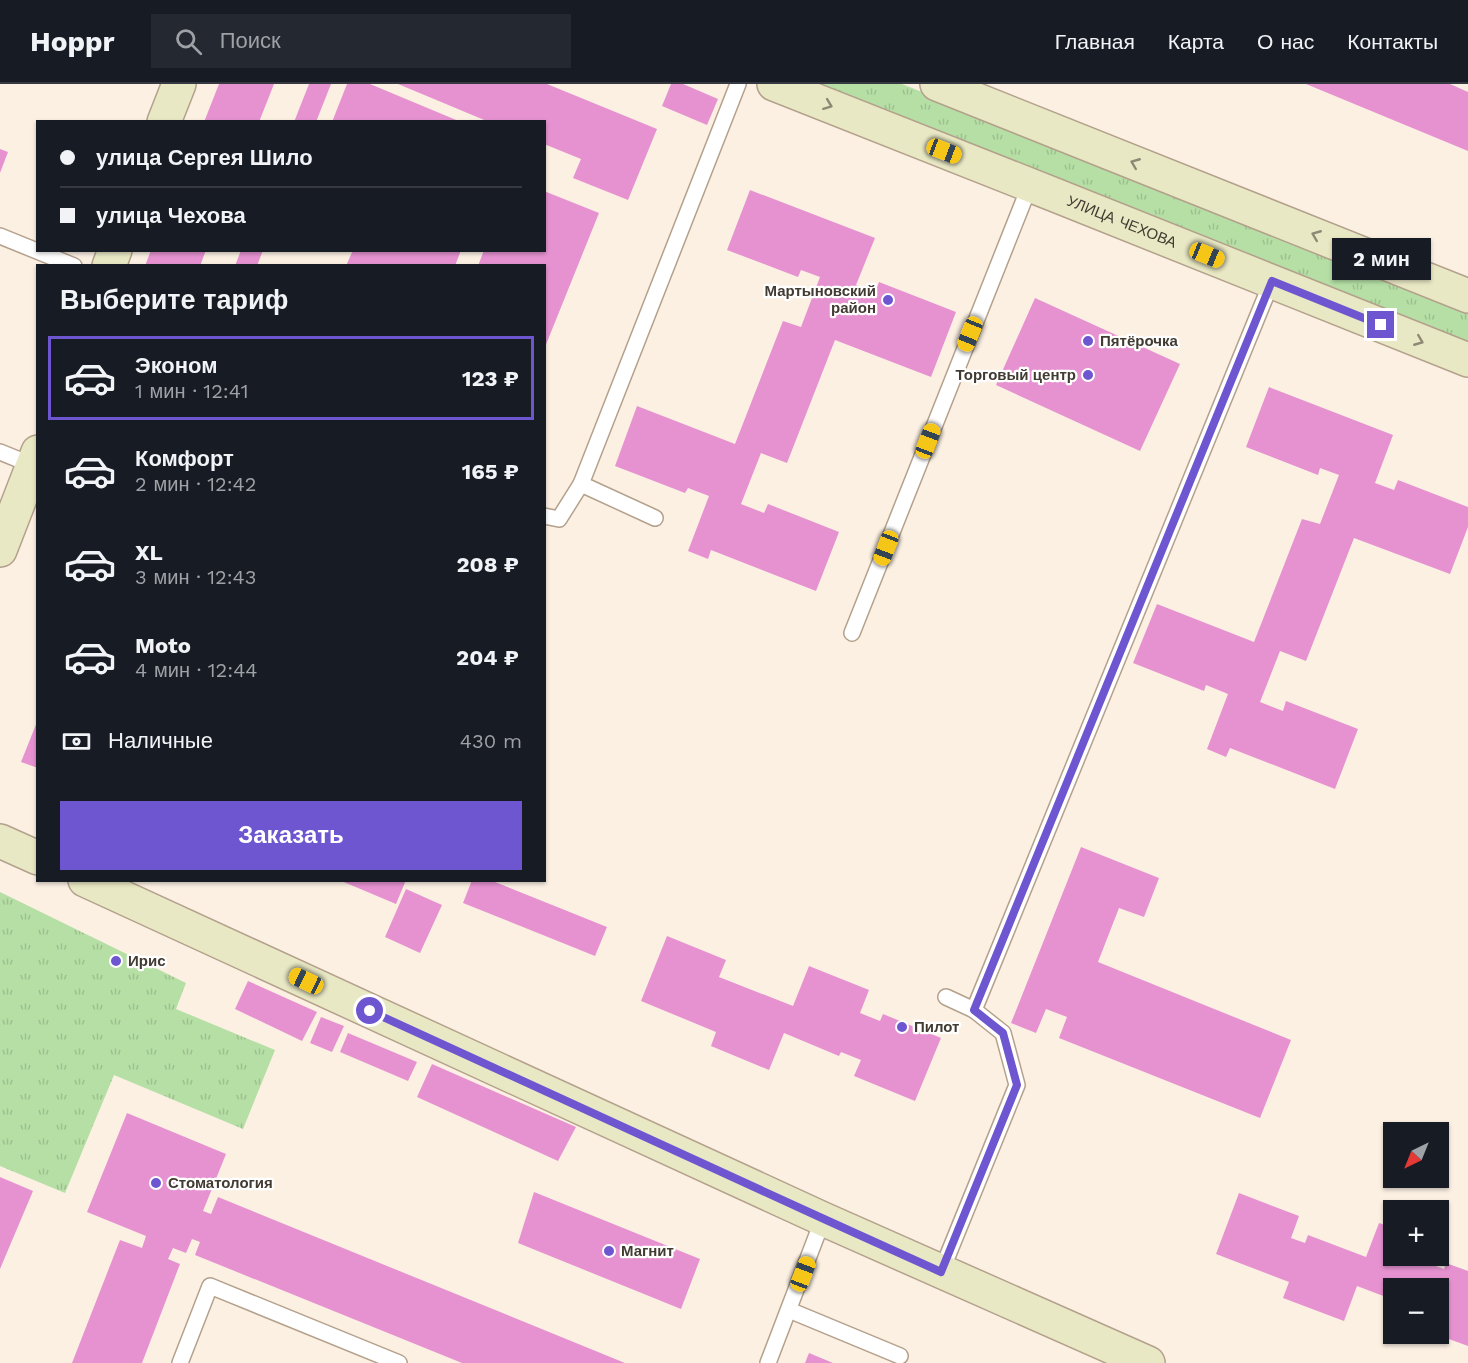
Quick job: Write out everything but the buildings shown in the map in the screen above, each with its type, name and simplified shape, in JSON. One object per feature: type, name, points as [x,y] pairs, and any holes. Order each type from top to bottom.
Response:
[{"type":"street","points":[[165,120],[179,84]]},
{"type":"street","name":"УЛИЦА ЧЕХОВА","points":[[774,84],[1468,360]]},
{"type":"street","points":[[937,84],[986,98],[1468,296]]},
{"type":"street","points":[[0,550],[35,459]]},
{"type":"street","points":[[0,841],[36,857]]},
{"type":"street","points":[[89,882],[824,1219],[1148,1363]]},
{"type":"lane","points":[[546,516],[559,519],[582,484],[738,84]]},
{"type":"lane","points":[[852,633],[1030,185]]},
{"type":"lane","points":[[0,236],[36,251]]},
{"type":"lane","points":[[39,252],[69,264]]},
{"type":"lane","points":[[974,1010],[1272,281]]},
{"type":"lane","points":[[0,452],[35,459]]},
{"type":"lane","points":[[582,484],[655,518]]},
{"type":"lane","points":[[941,1272],[1017,1085],[1003,1033],[974,1010],[946,997]]},
{"type":"lane","points":[[768,1363],[824,1219]]},
{"type":"lane","points":[[180,1363],[210,1286],[399,1363]]},
{"type":"lane","points":[[789,1310],[900,1356]]},
{"type":"green space","points":[[812,84],[902,84],[1468,309],[1468,345]]},
{"type":"green space","points":[[0,892],[186,983],[176,1009],[275,1050],[243,1129],[114,1075],[65,1193],[0,1166]]},
{"type":"place","name":"Мартыновский район","points":[[888,300]]},
{"type":"place","name":"Пятёрочка","points":[[1088,341]]},
{"type":"place","name":"Торговый центр","points":[[1088,375]]},
{"type":"place","name":"Ирис","points":[[116,961]]},
{"type":"place","name":"Пилот","points":[[902,1027]]},
{"type":"place","name":"Стоматология","points":[[156,1183]]},
{"type":"place","name":"Магнит","points":[[609,1251]]},
{"type":"route","points":[[370,1011],[941,1272],[1017,1085],[1003,1033],[974,1010],[1272,281],[1381,325]]}]
